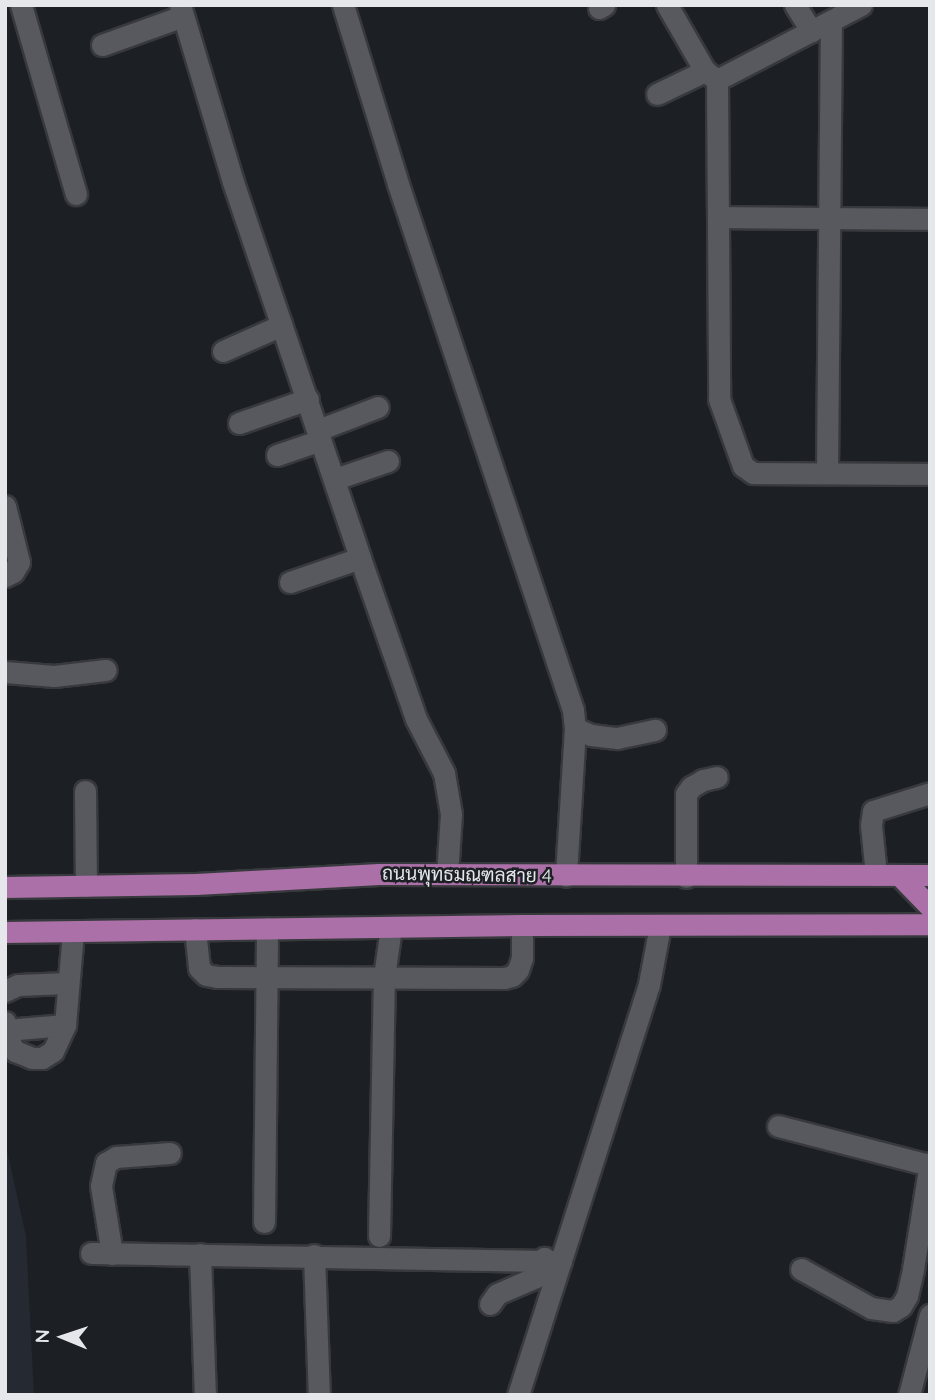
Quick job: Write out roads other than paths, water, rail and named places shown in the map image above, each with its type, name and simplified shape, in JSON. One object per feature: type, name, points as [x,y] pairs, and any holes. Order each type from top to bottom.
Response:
[{"type":"main road","name":"ถนนพุทธมณฑลสาย 4","points":[[5,887],[196,884],[379,874],[686,877],[930,875]]},
{"type":"main road","points":[[899,875],[930,907]]},
{"type":"main road","points":[[5,932],[522,925],[930,924]]},
{"type":"street","points":[[20,5],[76,194]]},
{"type":"street","points":[[343,5],[461,376],[527,566],[573,710],[575,728],[566,876]]},
{"type":"street","points":[[667,5],[711,76],[719,224],[718,391],[743,466],[753,473],[930,474]]},
{"type":"street","points":[[795,5],[811,31]]},
{"type":"street","points":[[657,94],[711,76],[811,31],[861,5]]},
{"type":"street","points":[[102,45],[181,11],[233,182],[360,558],[416,719],[444,773],[450,814],[447,874]]},
{"type":"street","points":[[827,473],[831,21]]},
{"type":"street","points":[[829,225],[930,219]]},
{"type":"street","points":[[719,224],[829,225],[930,232]]},
{"type":"street","points":[[223,351],[282,325]]},
{"type":"street","points":[[239,423],[308,399]]},
{"type":"street","points":[[277,455],[378,407]]},
{"type":"street","points":[[335,479],[388,461]]},
{"type":"street","points":[[5,506],[18,546],[19,562],[13,572],[5,576]]},
{"type":"street","points":[[290,582],[360,558]]},
{"type":"street","points":[[5,672],[54,676],[106,670]]},
{"type":"street","points":[[575,728],[591,735],[617,738],[655,730]]},
{"type":"street","points":[[686,877],[687,794],[691,787],[716,777]]},
{"type":"street","points":[[85,791],[86,886]]},
{"type":"street","points":[[876,875],[871,825],[873,811],[930,793]]},
{"type":"street","points":[[195,929],[199,968],[206,975],[512,976],[522,958],[522,925]]},
{"type":"street","points":[[518,1395],[552,1260],[649,984],[660,926]]},
{"type":"street","points":[[379,1236],[384,977],[391,927]]},
{"type":"street","points":[[264,1222],[267,928]]},
{"type":"street","points":[[5,1022],[15,1051],[24,1057],[42,1058],[53,1051],[65,1025],[74,931]]},
{"type":"street","points":[[5,991],[18,985],[67,983]]},
{"type":"street","points":[[6,1030],[65,1025]]},
{"type":"street","points":[[778,1126],[929,1164],[913,1269],[907,1296],[901,1306],[893,1311],[871,1308],[801,1269]]},
{"type":"street","points":[[170,1153],[116,1157],[106,1163],[101,1186],[101,1254],[552,1260]]},
{"type":"street","points":[[200,1254],[205,1395]]},
{"type":"street","points":[[314,1255],[319,1395]]},
{"type":"street","points":[[490,1304],[497,1294],[536,1277],[552,1260]]},
{"type":"street","points":[[909,1395],[930,1315]]}]
